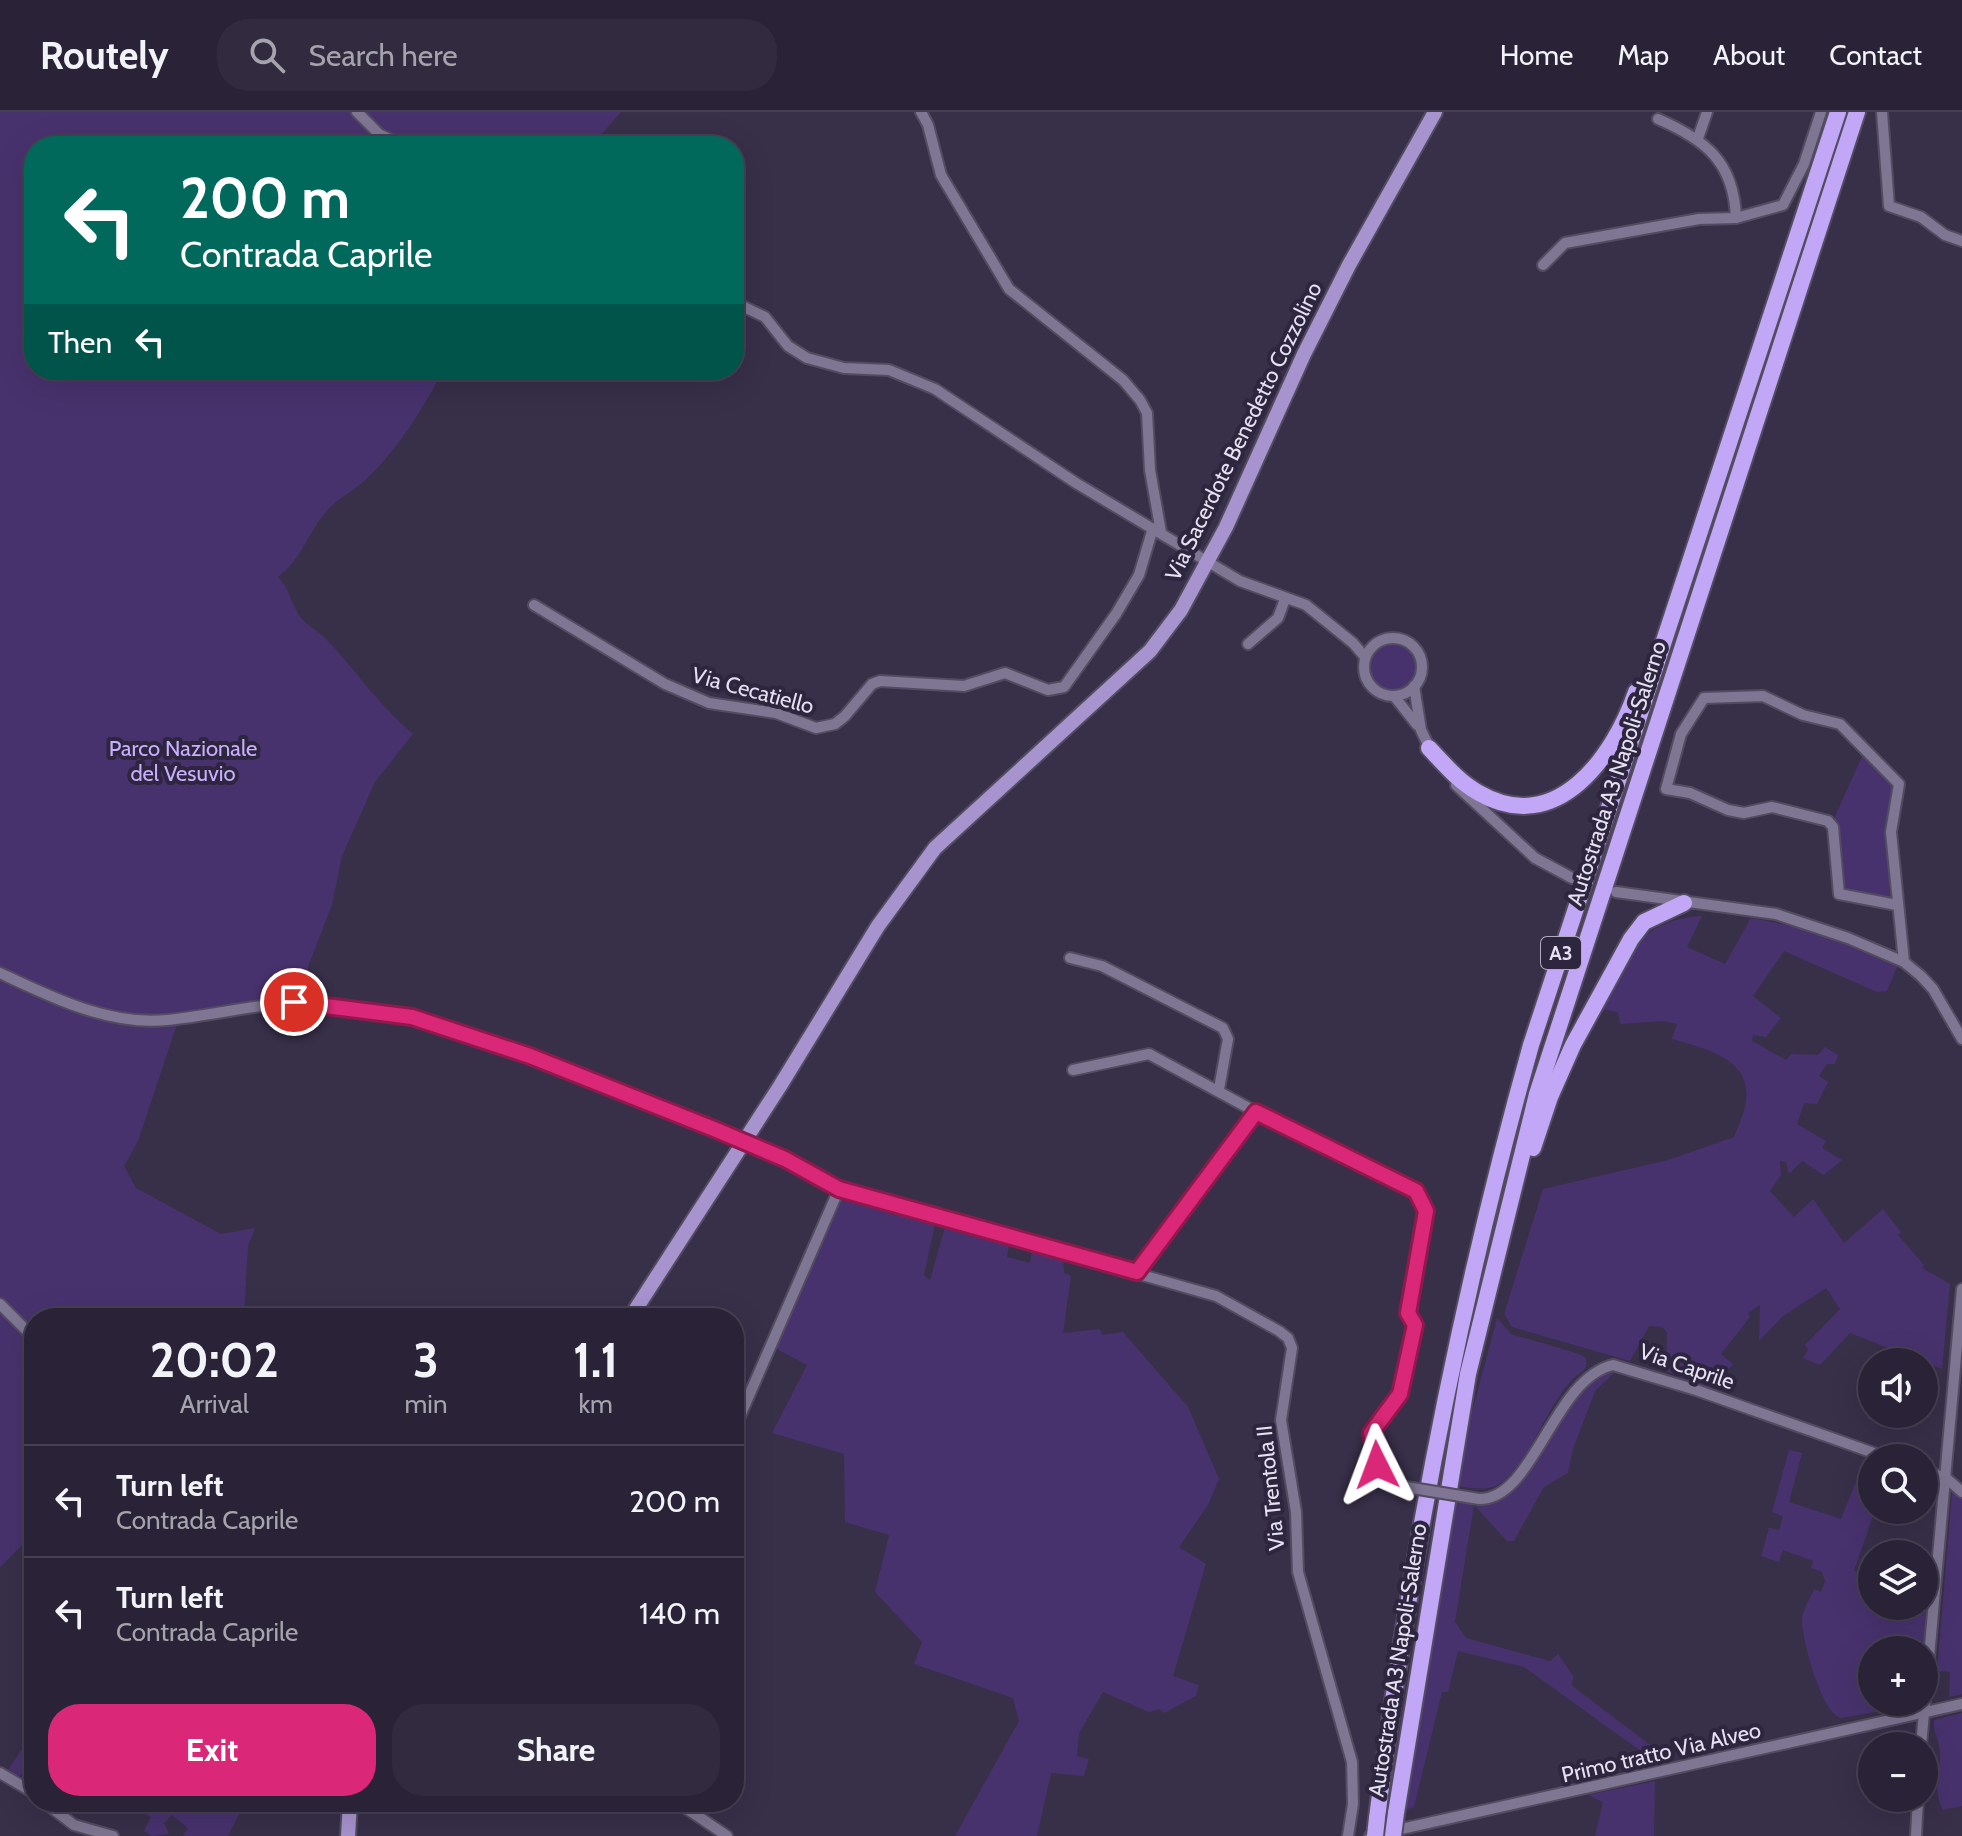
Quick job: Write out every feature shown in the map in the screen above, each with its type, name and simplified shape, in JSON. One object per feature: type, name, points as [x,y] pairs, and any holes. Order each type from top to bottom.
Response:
[{"type":"highway","name":"Autostrada A3 Napoli-Salerno","points":[[1375,1836],[1439,1427],[1492,1187],[1531,1045],[1838,112]]},
{"type":"highway","name":"Autostrada A3 Napoli-Salerno","points":[[1393,1836],[1441,1523],[1486,1289],[1552,1042],[1857,112]]},
{"type":"highway","points":[[1429,748],[1461,782],[1483,796],[1505,803],[1529,804],[1551,800],[1573,789],[1594,772],[1611,746],[1633,700],[1662,619],[1684,576]]},
{"type":"highway","points":[[1486,1289],[1507,1239],[1550,1097],[1573,1045],[1631,939],[1644,922],[1684,903]]},
{"type":"main road","name":"Via Sacerdote Benedetto Cozzolino","points":[[636,1308],[878,926],[935,848],[1150,651],[1181,610],[1226,527],[1310,341],[1435,112]]},
{"type":"main road","points":[[348,1836],[349,1812]]},
{"type":"street","points":[[357,112],[383,136]]},
{"type":"street","points":[[921,112],[928,125],[941,175],[1009,289],[1123,380],[1140,400],[1147,413],[1157,530]]},
{"type":"street","points":[[1698,138],[1707,112]]},
{"type":"street","points":[[1543,265],[1565,243],[1699,219],[1736,218],[1783,205],[1804,164],[1821,112]]},
{"type":"street","points":[[1882,112],[1889,206],[1921,217],[1945,235],[1962,241]]},
{"type":"street","points":[[1658,119],[1698,138],[1733,183],[1736,218]]},
{"type":"street","points":[[744,307],[765,317],[788,346],[807,358],[844,368],[889,370],[913,377],[1076,483],[1208,559],[1240,581],[1306,605],[1353,643],[1365,657]]},
{"type":"street","name":"Via Cecatiello","points":[[534,605],[665,684],[709,703],[776,713],[816,728],[835,724],[872,684],[880,681],[964,686],[1005,673],[1048,690],[1064,687],[1116,614],[1139,575],[1157,530]]},
{"type":"street","points":[[1248,644],[1278,618],[1285,599]]},
{"type":"street","points":[[1353,643],[1374,644],[1394,638],[1413,647],[1421,667],[1414,686],[1421,730]]},
{"type":"street","points":[[1374,644],[1365,657],[1366,679],[1383,694],[1394,696],[1414,686]]},
{"type":"street","points":[[1394,696],[1421,730],[1442,771],[1535,858],[1572,878]]},
{"type":"street","points":[[1897,905],[1839,894],[1833,827],[1828,821],[1772,807],[1744,813],[1711,804],[1690,793],[1666,789],[1681,734],[1704,698],[1763,696],[1803,715],[1840,724],[1899,784],[1891,832],[1904,962]]},
{"type":"street","points":[[1616,892],[1776,914],[1848,938],[1904,962],[1933,989],[1962,1039]]},
{"type":"street","points":[[1070,958],[1102,966],[1223,1028],[1228,1039],[1219,1089]]},
{"type":"street","name":"Via Trentola II","points":[[0,973],[46,996],[130,1020],[169,1020],[302,1002],[412,1017],[543,1061],[785,1159],[839,1189],[1216,1296],[1279,1331],[1288,1338],[1292,1348],[1281,1420],[1296,1512],[1298,1572],[1352,1762],[1353,1804],[1348,1836]]},
{"type":"street","points":[[1073,1070],[1149,1054],[1219,1089],[1256,1112],[1137,1272]]},
{"type":"street","name":"Via Caprile","points":[[1256,1112],[1416,1191],[1423,1200],[1426,1211],[1408,1313],[1415,1325],[1400,1394],[1371,1433],[1377,1465],[1400,1486],[1479,1499],[1505,1491],[1569,1398],[1600,1369],[1613,1365],[1696,1390],[1858,1447]]},
{"type":"street","points":[[744,1407],[839,1189]]},
{"type":"street","points":[[1931,1636],[1962,1289]]},
{"type":"street","points":[[0,1304],[24,1328]]},
{"type":"street","points":[[1938,1475],[1946,1478],[1962,1492]]},
{"type":"street","name":"Primo tratto Via Alveo","points":[[1938,1710],[1962,1704]]},
{"type":"street","name":"Primo tratto Via Alveo","points":[[1368,1836],[1909,1716]]},
{"type":"street","points":[[0,1773],[24,1787]]},
{"type":"street","points":[[57,1812],[74,1825],[113,1836]]},
{"type":"street","points":[[692,1812],[727,1836]]},
{"type":"street","points":[[1916,1836],[1917,1812]]},
{"type":"green space","name":"Parco Nazionale del Vesuvio","points":[[0,112],[621,112],[600,136],[24,136],[24,380],[437,380],[398,443],[364,481],[329,508],[293,563],[278,577],[302,619],[327,640],[413,734],[375,782],[342,856],[332,905],[308,967],[301,1006],[178,1021],[138,1141],[124,1166],[136,1188],[221,1234],[255,1228],[248,1246],[245,1308],[24,1308],[24,1543],[0,1567]]},
{"type":"green space","points":[[1393,644],[1409,651],[1416,667],[1409,683],[1393,690],[1377,683],[1370,667],[1377,651]]},
{"type":"green space","points":[[1864,752],[1894,783],[1888,817],[1890,901],[1843,890],[1833,821]]},
{"type":"green space","points":[[1702,916],[1687,947],[1725,964],[1751,918],[1810,929],[1897,967],[1887,991],[1877,992],[1784,951],[1753,996],[1781,1018],[1766,1037],[1753,1035],[1752,1041],[1786,1060],[1791,1054],[1818,1055],[1825,1047],[1838,1055],[1835,1064],[1827,1064],[1819,1076],[1828,1082],[1817,1104],[1804,1103],[1797,1124],[1826,1141],[1822,1148],[1842,1160],[1824,1175],[1802,1161],[1789,1174],[1786,1162],[1780,1161],[1781,1175],[1770,1191],[1794,1217],[1813,1199],[1844,1243],[1883,1209],[1901,1232],[1898,1235],[1924,1265],[1922,1268],[1950,1284],[1942,1369],[1938,1367],[1938,1348],[1888,1348],[1850,1333],[1820,1365],[1803,1358],[1808,1350],[1805,1345],[1840,1309],[1826,1288],[1783,1316],[1759,1341],[1760,1305],[1748,1313],[1750,1317],[1721,1354],[1733,1364],[1712,1389],[1666,1371],[1667,1332],[1662,1327],[1649,1326],[1630,1361],[1512,1327],[1504,1314],[1543,1189],[1668,1160],[1734,1137],[1743,1115],[1746,1086],[1733,1065],[1711,1051],[1672,1039],[1677,1024],[1663,1021],[1620,1024],[1618,1012],[1599,1009],[1637,944],[1648,933],[1680,919]]},
{"type":"green space","points":[[844,1192],[935,1224],[924,1275],[930,1280],[945,1227],[1009,1245],[1007,1257],[1030,1263],[1032,1250],[1063,1257],[1064,1273],[1071,1276],[1063,1333],[1100,1329],[1102,1335],[1123,1332],[1188,1407],[1219,1479],[1208,1505],[1179,1547],[1206,1564],[1173,1676],[1199,1685],[1196,1696],[1164,1713],[1160,1709],[1149,1712],[1103,1692],[1079,1733],[1077,1756],[1089,1759],[1084,1776],[1051,1773],[1037,1836],[955,1836],[1019,1721],[1013,1698],[914,1664],[922,1642],[875,1592],[889,1535],[845,1522],[844,1454],[772,1433],[807,1365],[773,1347]]},
{"type":"green space","points":[[1497,1318],[1511,1334],[1576,1353],[1585,1357],[1586,1365],[1563,1391],[1524,1456],[1506,1479],[1489,1488],[1459,1486],[1472,1412]]},
{"type":"green space","points":[[1615,1372],[1595,1391],[1573,1449],[1568,1473],[1544,1487],[1514,1541],[1507,1541],[1474,1505],[1455,1622],[1466,1638],[1550,1661],[1558,1654],[1574,1677],[1571,1685],[1657,1750],[1656,1762],[1524,1667],[1458,1651],[1448,1692],[1442,1692],[1414,1807],[1404,1810],[1456,1502],[1474,1504],[1508,1492],[1579,1391],[1602,1373]]},
{"type":"green space","points":[[1789,1450],[1802,1453],[1789,1502],[1841,1519],[1855,1484],[1858,1485],[1858,1524],[1870,1524],[1865,1540],[1858,1540],[1858,1559],[1854,1571],[1858,1571],[1858,1620],[1925,1620],[1924,1636],[1858,1636],[1858,1715],[1841,1718],[1834,1713],[1820,1690],[1809,1658],[1802,1619],[1814,1589],[1821,1592],[1825,1581],[1822,1572],[1811,1568],[1813,1561],[1783,1550],[1779,1562],[1761,1556],[1769,1528],[1779,1530],[1783,1516],[1772,1512]]},
{"type":"green space","points":[[1952,1492],[1962,1497],[1962,1694],[1949,1697],[1950,1672],[1938,1671]]},
{"type":"green space","points":[[1962,1713],[1962,1806],[1943,1810],[1938,1794],[1940,1753],[1934,1720]]},
{"type":"green space","points":[[24,1746],[24,1770],[17,1780],[6,1773]]},
{"type":"green space","points":[[1655,1781],[1654,1836],[1595,1836],[1603,1802],[1588,1795]]},
{"type":"green space","points":[[142,1812],[240,1812],[228,1836],[183,1836],[188,1828],[172,1815],[164,1823],[169,1834],[152,1836],[144,1831],[151,1817]]},
{"type":"route","points":[[294,1002],[412,1017],[530,1056],[695,1121],[742,1144],[785,1159],[839,1189],[979,1231],[1137,1272],[1256,1112],[1416,1191],[1423,1200],[1426,1211],[1408,1313],[1415,1325],[1400,1394],[1371,1433],[1377,1465]]}]
